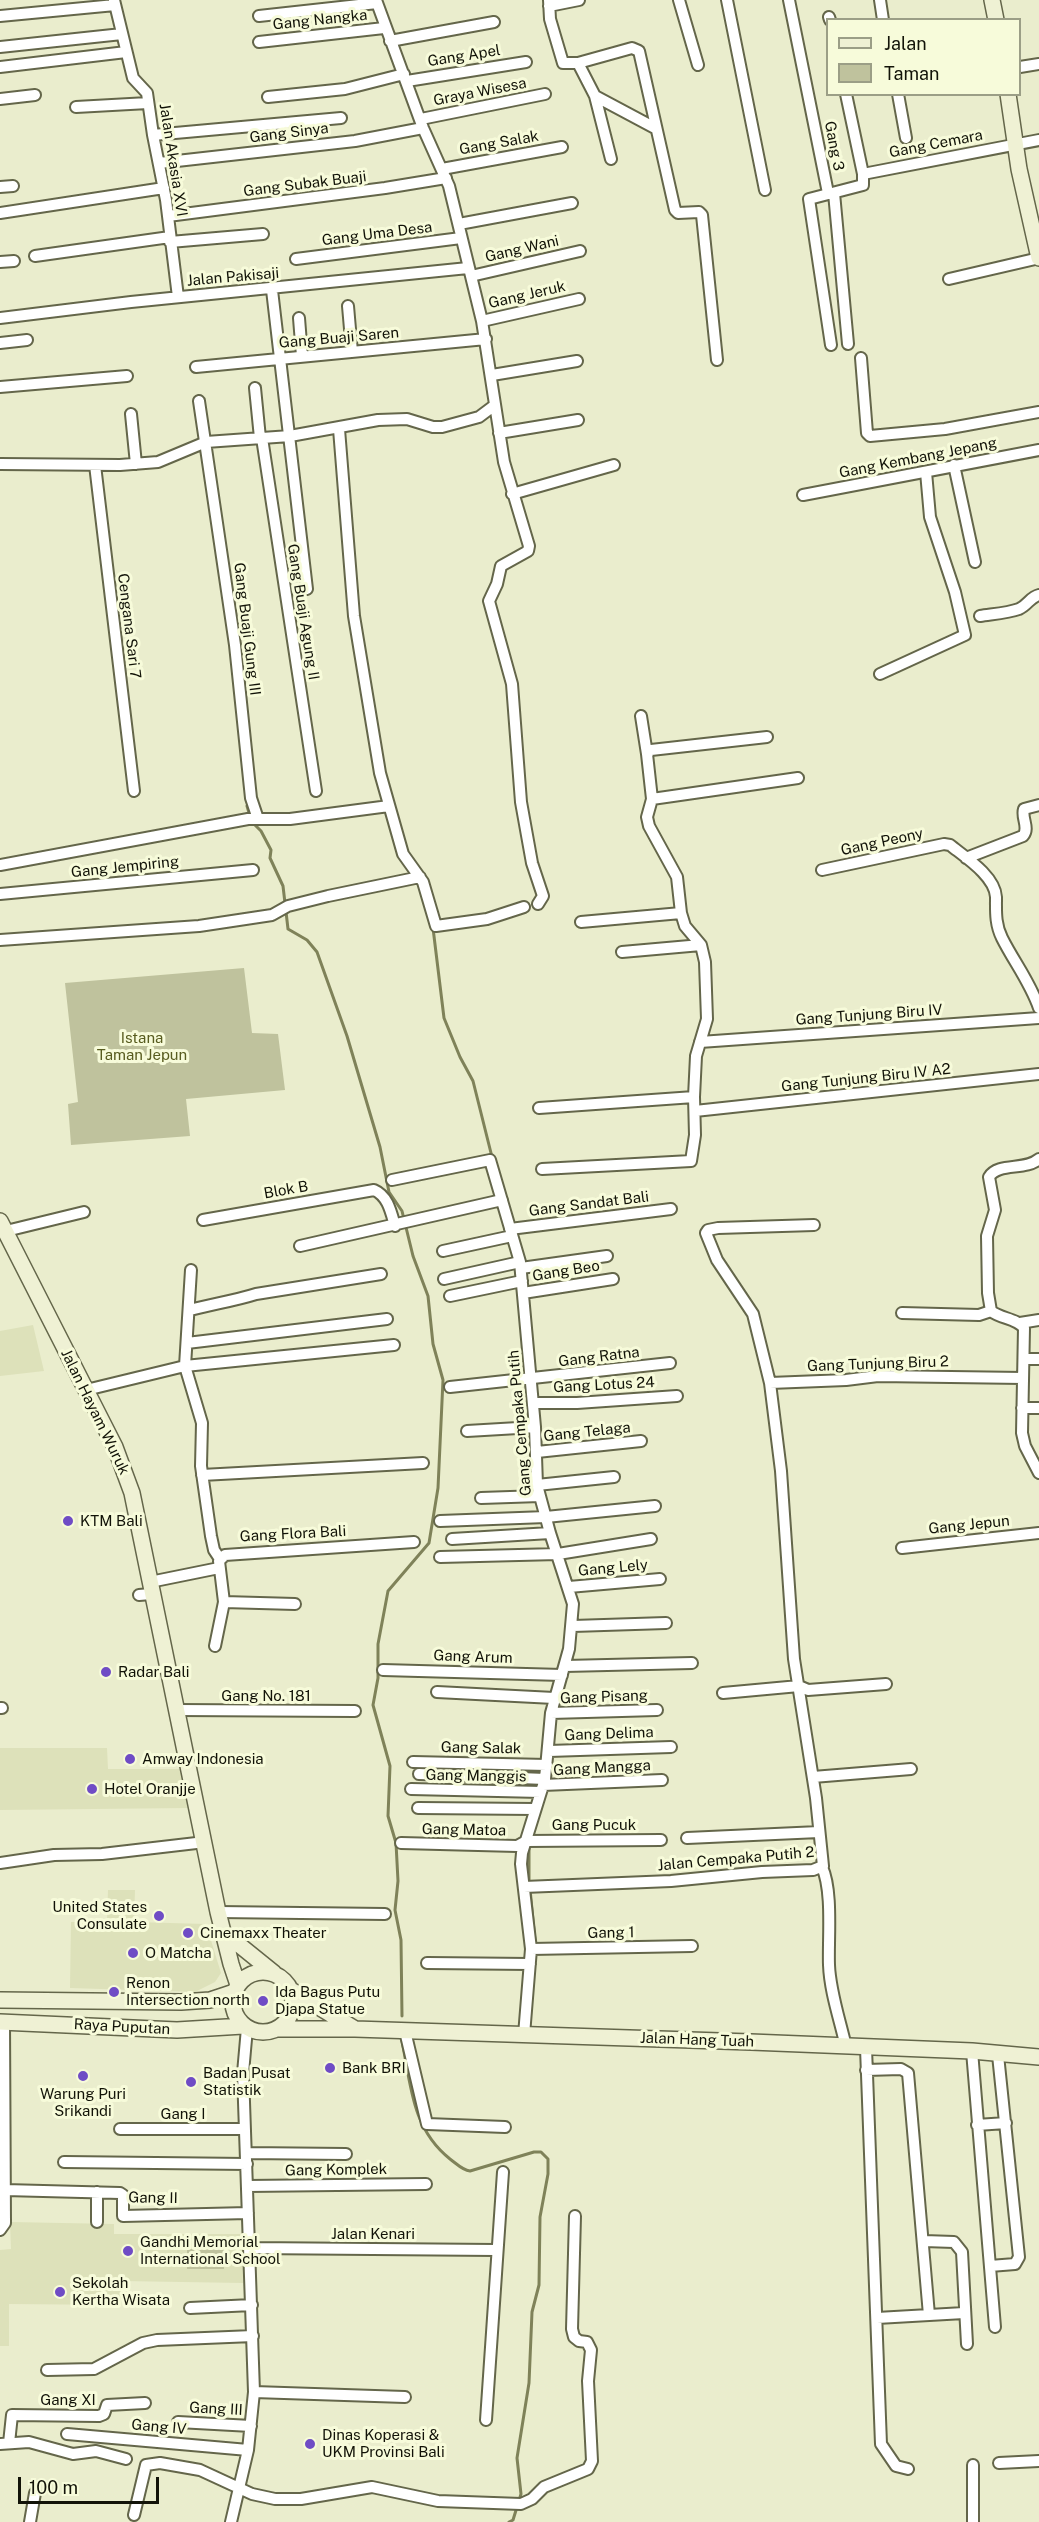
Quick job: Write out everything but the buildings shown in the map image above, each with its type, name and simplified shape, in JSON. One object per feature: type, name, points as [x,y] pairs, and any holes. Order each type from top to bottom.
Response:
[{"type":"main road","points":[[992,0],[996,18]]},
{"type":"main road","points":[[1009,96],[1021,144],[1019,169],[1039,258]]},
{"type":"main road","name":"Jalan Hayam Wuruk","points":[[3,1226],[115,1447],[127,1477],[147,1590],[177,1710],[222,1931],[236,1988]]},
{"type":"main road","points":[[222,1931],[277,1975],[288,1984],[291,1990],[293,2008],[290,2017],[277,2030],[264,2033],[248,2028],[233,2007],[236,1988],[244,1978],[260,1972],[277,1975]]},
{"type":"main road","name":"Raya Puputan","points":[[0,2000],[181,2002],[210,2000],[236,1988]]},
{"type":"main road","name":"Jalan Hang Tuah","points":[[291,1990],[355,2029]]},
{"type":"main road","name":"Raya Puputan","points":[[2,2022],[177,2030],[248,2028]]},
{"type":"main road","name":"Jalan Hang Tuah","points":[[277,2030],[355,2029],[972,2051],[1039,2057]]},
{"type":"street","points":[[579,0],[549,3],[550,19],[561,62],[578,63],[636,48],[639,53],[676,212],[702,215],[717,360]]},
{"type":"street","points":[[679,0],[698,65]]},
{"type":"street","points":[[728,0],[765,190]]},
{"type":"street","name":"Gang 3","points":[[789,0],[831,193],[848,344]]},
{"type":"street","points":[[880,0],[883,18]]},
{"type":"street","points":[[259,16],[376,1],[384,28],[444,174],[459,224],[482,321],[499,433],[512,494],[528,550],[501,566],[497,584],[489,601],[489,608],[512,684],[519,791],[532,863],[543,896],[538,904]]},
{"type":"street","points":[[0,16],[114,2]]},
{"type":"street","name":"Jalan Akasia XVI","points":[[114,2],[133,78],[147,93],[164,189],[178,297]]},
{"type":"street","points":[[390,41],[495,22]]},
{"type":"street","name":"Gang Nangka","points":[[259,42],[384,28]]},
{"type":"street","points":[[0,47],[122,34]]},
{"type":"street","points":[[0,67],[126,52]]},
{"type":"street","name":"Gang Apel","points":[[268,97],[345,89],[406,77],[526,62]]},
{"type":"street","points":[[578,63],[595,96],[611,159]]},
{"type":"street","points":[[1021,67],[1039,64]]},
{"type":"street","name":"Graya Wisesa","points":[[422,123],[545,94]]},
{"type":"street","points":[[0,99],[35,95]]},
{"type":"street","points":[[595,96],[655,128]]},
{"type":"street","points":[[831,345],[809,199],[863,185],[863,174],[846,96]]},
{"type":"street","points":[[898,96],[906,138]]},
{"type":"street","points":[[76,107],[148,103]]},
{"type":"street","points":[[153,135],[341,118]]},
{"type":"street","name":"Gang Sinya","points":[[159,163],[355,141],[422,123]]},
{"type":"street","name":"Gang Cemara","points":[[863,174],[1039,140]]},
{"type":"street","name":"Gang Salak","points":[[444,174],[562,147]]},
{"type":"street","name":"Gang Subak Buaji","points":[[168,216],[385,189],[444,174]]},
{"type":"street","points":[[0,187],[13,186]]},
{"type":"street","points":[[0,213],[164,189]]},
{"type":"street","points":[[459,224],[572,203]]},
{"type":"street","points":[[35,256],[170,240],[263,234]]},
{"type":"street","name":"Gang Uma Desa","points":[[296,259],[461,238]]},
{"type":"street","name":"Gang Wani","points":[[470,272],[580,251]]},
{"type":"street","points":[[950,279],[1039,258]]},
{"type":"street","points":[[0,261],[14,261]]},
{"type":"street","name":"Jalan Pakisaji","points":[[0,318],[178,297],[470,272]]},
{"type":"street","points":[[272,290],[307,589]]},
{"type":"street","name":"Gang Jeruk","points":[[482,321],[579,299]]},
{"type":"street","points":[[348,306],[352,352]]},
{"type":"street","points":[[299,318],[302,356]]},
{"type":"street","name":"Gang Buaji Saren","points":[[196,367],[486,339]]},
{"type":"street","points":[[0,343],[27,340]]},
{"type":"street","points":[[861,358],[867,433],[870,436],[945,429],[1039,412]]},
{"type":"street","points":[[492,375],[577,361]]},
{"type":"street","points":[[0,387],[127,376]]},
{"type":"street","name":"Gang Buaji Agung II","points":[[255,388],[316,791]]},
{"type":"street","name":"Gang Buaji Gung III","points":[[199,401],[236,645],[254,819]]},
{"type":"street","points":[[0,464],[95,465],[164,461],[206,442],[290,436],[339,429],[372,421],[397,419],[442,427],[479,417],[495,405]]},
{"type":"street","points":[[131,414],[136,464]]},
{"type":"street","points":[[499,433],[578,420]]},
{"type":"street","points":[[339,429],[354,616],[377,762],[403,854],[420,877],[436,926],[487,919],[524,907]]},
{"type":"street","name":"Gang Kembang Jepang","points":[[803,495],[1039,450]]},
{"type":"street","name":"Cengana Sari 7","points":[[95,465],[134,791]]},
{"type":"street","points":[[512,494],[614,465]]},
{"type":"street","points":[[954,465],[975,562]]},
{"type":"street","points":[[880,674],[965,635],[955,592],[930,517],[926,472]]},
{"type":"street","points":[[980,616],[1017,610],[1031,598],[1039,595]]},
{"type":"street","points":[[542,1169],[691,1161],[695,1135],[696,1056],[705,1029],[707,1006],[705,962],[701,945],[685,926],[681,913],[677,878],[649,826],[648,808],[652,799],[641,716]]},
{"type":"street","points":[[647,754],[651,750],[767,737]]},
{"type":"street","points":[[652,799],[798,777]]},
{"type":"street","points":[[1039,805],[1024,809],[1026,830],[1023,836],[966,858],[993,887],[996,895],[996,921],[1001,937],[1027,980],[1039,1008]]},
{"type":"street","points":[[0,865],[254,819],[290,819],[388,806]]},
{"type":"street","name":"Gang Peony","points":[[822,870],[948,844],[966,858]]},
{"type":"street","name":"Gang Jempiring","points":[[0,894],[253,870]]},
{"type":"street","points":[[0,940],[199,926],[272,915],[285,908],[420,877]]},
{"type":"street","points":[[581,922],[681,913]]},
{"type":"street","points":[[622,952],[701,945]]},
{"type":"street","name":"Gang Tunjung Biru IV","points":[[700,1042],[1039,1018]]},
{"type":"street","name":"Gang Tunjung Biru IV A2","points":[[695,1111],[1039,1074]]},
{"type":"street","points":[[539,1108],[694,1097]]},
{"type":"street","points":[[1039,1159],[1034,1163],[996,1170],[989,1177],[995,1210],[987,1236],[988,1293],[991,1311],[1020,1323],[1039,1320]]},
{"type":"street","name":"Gang Cempaka Putih","points":[[392,1180],[490,1160],[521,1265],[539,1490],[573,1604],[573,1626],[564,1671],[551,1713],[549,1751],[543,1786],[521,1864],[531,1949],[524,2035]]},
{"type":"street","name":"Blok B","points":[[203,1220],[374,1190],[381,1193],[402,1224]]},
{"type":"street","points":[[300,1246],[502,1200]]},
{"type":"street","name":"Gang Sandat Bali","points":[[443,1251],[511,1232],[671,1209]]},
{"type":"street","points":[[3,1226],[84,1212]]},
{"type":"street","name":"Jalan Cempaka Putih 2","points":[[524,1887],[671,1881],[822,1868],[813,1777],[794,1659],[781,1471],[770,1383],[753,1314],[717,1260],[706,1233],[708,1230],[718,1228],[814,1225]]},
{"type":"street","points":[[444,1279],[521,1265],[608,1256]]},
{"type":"street","points":[[191,1269],[185,1366],[202,1423],[202,1475],[224,1602],[222,1623],[215,1646]]},
{"type":"street","points":[[190,1310],[256,1294],[381,1274]]},
{"type":"street","name":"Gang Beo","points":[[450,1296],[613,1279]]},
{"type":"street","points":[[902,1312],[979,1315],[991,1311]]},
{"type":"street","points":[[187,1343],[387,1319]]},
{"type":"street","points":[[1020,1323],[1024,1328],[1022,1433],[1025,1446],[1039,1473]]},
{"type":"street","points":[[86,1390],[185,1366],[394,1345]]},
{"type":"street","points":[[1024,1359],[1039,1359]]},
{"type":"street","name":"Gang Ratna","points":[[450,1387],[531,1380],[670,1363]]},
{"type":"street","name":"Gang Tunjung Biru 2","points":[[770,1383],[846,1380],[878,1376],[1023,1378]]},
{"type":"street","name":"Gang Lotus 24","points":[[533,1403],[577,1403],[677,1396]]},
{"type":"street","points":[[1022,1408],[1039,1408]]},
{"type":"street","points":[[467,1431],[535,1428]]},
{"type":"street","name":"Gang Telaga","points":[[537,1452],[641,1441]]},
{"type":"street","points":[[202,1475],[423,1463]]},
{"type":"street","points":[[481,1498],[614,1477]]},
{"type":"street","points":[[441,1521],[546,1517],[655,1506]]},
{"type":"street","points":[[452,1539],[550,1533]]},
{"type":"street","name":"Gang Jepun","points":[[902,1548],[1039,1533]]},
{"type":"street","points":[[440,1557],[558,1554],[651,1539]]},
{"type":"street","name":"Gang Flora Bali","points":[[147,1590],[219,1564],[229,1553],[414,1542]]},
{"type":"street","name":"Gang Lely","points":[[569,1587],[660,1579]]},
{"type":"street","points":[[224,1602],[295,1604]]},
{"type":"street","points":[[573,1626],[666,1623]]},
{"type":"street","name":"Gang Arum","points":[[383,1670],[564,1671],[692,1663]]},
{"type":"street","points":[[723,1693],[800,1686],[808,1690],[886,1684]]},
{"type":"street","points":[[437,1692],[554,1698]]},
{"type":"street","name":"Gang No. 181","points":[[177,1710],[356,1711]]},
{"type":"street","name":"Gang Pisang","points":[[551,1713],[657,1710]]},
{"type":"street","name":"Gang Delima","points":[[549,1751],[671,1747]]},
{"type":"street","name":"Gang Salak","points":[[414,1762],[547,1765]]},
{"type":"street","points":[[813,1777],[911,1769]]},
{"type":"street","points":[[419,1774],[543,1786]]},
{"type":"street","name":"Gang Mangga","points":[[543,1786],[662,1780]]},
{"type":"street","name":"Gang Manggis","points":[[411,1789],[543,1786]]},
{"type":"street","points":[[418,1808],[535,1809]]},
{"type":"street","points":[[687,1838],[819,1832]]},
{"type":"street","name":"Gang Pucuk","points":[[526,1841],[661,1840]]},
{"type":"street","name":"Gang Matoa","points":[[401,1843],[517,1846],[526,1841]]},
{"type":"street","points":[[0,1863],[54,1855],[102,1854],[205,1842]]},
{"type":"street","points":[[822,1868],[830,1920],[831,1988],[846,2047]]},
{"type":"street","points":[[218,1912],[385,1914]]},
{"type":"street","name":"Gang 1","points":[[531,1949],[692,1946]]},
{"type":"street","points":[[427,1964],[530,1964]]},
{"type":"street","points":[[0,2229],[5,2223],[2,2022]]},
{"type":"street","points":[[231,2522],[248,2450],[254,2392],[243,2047],[248,2028]]},
{"type":"street","points":[[405,2031],[427,2124],[505,2127]]},
{"type":"street","points":[[866,2048],[881,2444],[896,2466],[908,2469]]},
{"type":"street","points":[[972,2051],[995,2327]]},
{"type":"street","points":[[990,2266],[1015,2264],[1020,2257],[998,2055]]},
{"type":"street","points":[[866,2070],[901,2069],[908,2073],[929,2315]]},
{"type":"street","points":[[977,2125],[1006,2123]]},
{"type":"street","name":"Gang I","points":[[120,2129],[245,2129]]},
{"type":"street","points":[[64,2162],[346,2154]]},
{"type":"street","points":[[486,2420],[503,2172]]},
{"type":"street","name":"Gang Komplek","points":[[247,2186],[426,2184]]},
{"type":"street","name":"Gang II","points":[[5,2190],[121,2193],[123,2216],[248,2213]]},
{"type":"street","points":[[97,2192],[97,2222]]},
{"type":"street","points":[[134,2515],[146,2465],[150,2463],[173,2464],[200,2470],[252,2494],[275,2499],[301,2499],[372,2487],[438,2501],[521,2504],[532,2499],[544,2487],[592,2466],[588,2381],[590,2345],[574,2337],[572,2329],[575,2216]]},
{"type":"street","points":[[924,2241],[949,2241],[960,2247],[967,2344]]},
{"type":"street","name":"Jalan Kenari","points":[[250,2248],[496,2250]]},
{"type":"street","points":[[190,2307],[252,2305]]},
{"type":"street","points":[[877,2318],[964,2313]]},
{"type":"street","points":[[47,2370],[94,2369],[142,2343],[157,2340],[253,2336]]},
{"type":"street","points":[[254,2392],[405,2397]]},
{"type":"street","name":"Gang XI","points":[[126,2459],[96,2451],[73,2454],[29,2442],[5,2444],[12,2415],[99,2416],[104,2414],[107,2405],[145,2403]]},
{"type":"street","name":"Gang III","points":[[178,2422],[252,2426]]},
{"type":"street","name":"Gang IV","points":[[66,2434],[248,2450]]},
{"type":"street","points":[[999,2463],[1039,2461]]},
{"type":"street","points":[[973,2464],[973,2522]]},
{"type":"street","points":[[30,2522],[35,2493]]},
{"type":"shaded area","points":[[33,1325],[44,1371],[0,1376],[0,1331]]},
{"type":"shaded area","name":"Hotel Oranjje","points":[[0,1748],[107,1748],[108,1769],[181,1769],[188,1808],[0,1810]]},
{"type":"shaded area","points":[[108,1890],[135,1890],[134,1922],[206,1924],[221,1973],[215,1982],[195,1992],[70,1988],[71,1922],[107,1921]]},
{"type":"shaded area","name":"Gandhi Memorial International School","points":[[10,2222],[114,2224],[114,2234],[242,2234],[243,2283],[121,2281],[121,2305],[9,2304],[9,2346],[0,2346],[0,2250],[11,2249]]},
{"type":"green space","name":"Istana Taman Jepun","points":[[244,968],[252,1033],[278,1034],[285,1090],[186,1099],[190,1136],[71,1145],[68,1104],[78,1102],[65,983]]},
{"type":"green space","points":[[187,2249],[224,2249],[224,2269],[187,2269]]},
{"type":"waterway","points":[[247,806],[250,816]]},
{"type":"waterway","points":[[252,822],[261,831],[271,850],[270,858],[283,886],[288,929],[307,940],[317,952],[347,1036],[380,1147],[389,1192],[402,1211],[413,1256],[428,1296],[433,1344],[443,1380],[438,1488],[429,1543],[388,1591],[378,1644],[378,1678],[373,1705],[390,1766],[388,1816],[396,1843],[398,1881],[395,1910],[401,1940],[402,2016]]},
{"type":"waterway","points":[[433,928],[444,1018],[473,1081],[492,1157]]},
{"type":"waterway","points":[[564,1561],[572,1583]]},
{"type":"waterway","points":[[529,1848],[529,1882]]},
{"type":"waterway","points":[[530,1889],[535,1941]]},
{"type":"waterway","points":[[402,2041],[411,2090],[420,2120],[437,2147],[450,2159],[470,2171],[534,2152],[541,2152],[548,2159],[548,2174],[540,2217],[539,2285],[532,2312],[529,2383],[517,2458],[521,2494],[513,2520],[509,2522]]},
{"type":"place","name":"KTM Bali","points":[[68,1521]]},
{"type":"place","name":"Radar Bali","points":[[106,1672]]},
{"type":"place","name":"Amway Indonesia","points":[[130,1759]]},
{"type":"place","name":"Hotel Oranjje","points":[[92,1789]]},
{"type":"place","name":"United States Consulate","points":[[159,1916]]},
{"type":"place","name":"Cinemaxx Theater","points":[[188,1933]]},
{"type":"place","name":"O Matcha","points":[[133,1953]]},
{"type":"place","name":"Renon Intersection north","points":[[114,1992]]},
{"type":"place","name":"Ida Bagus Putu Djapa Statue","points":[[263,2001]]},
{"type":"place","name":"Bank BRI","points":[[330,2068]]},
{"type":"place","name":"Warung Puri Srikandi","points":[[83,2076]]},
{"type":"place","name":"Badan Pusat Statistik","points":[[191,2082]]},
{"type":"place","name":"Gandhi Memorial International School","points":[[128,2251]]},
{"type":"place","name":"Sekolah Kertha Wisata","points":[[60,2292]]},
{"type":"place","name":"Dinas Koperasi & UKM Provinsi Bali","points":[[310,2444]]}]
